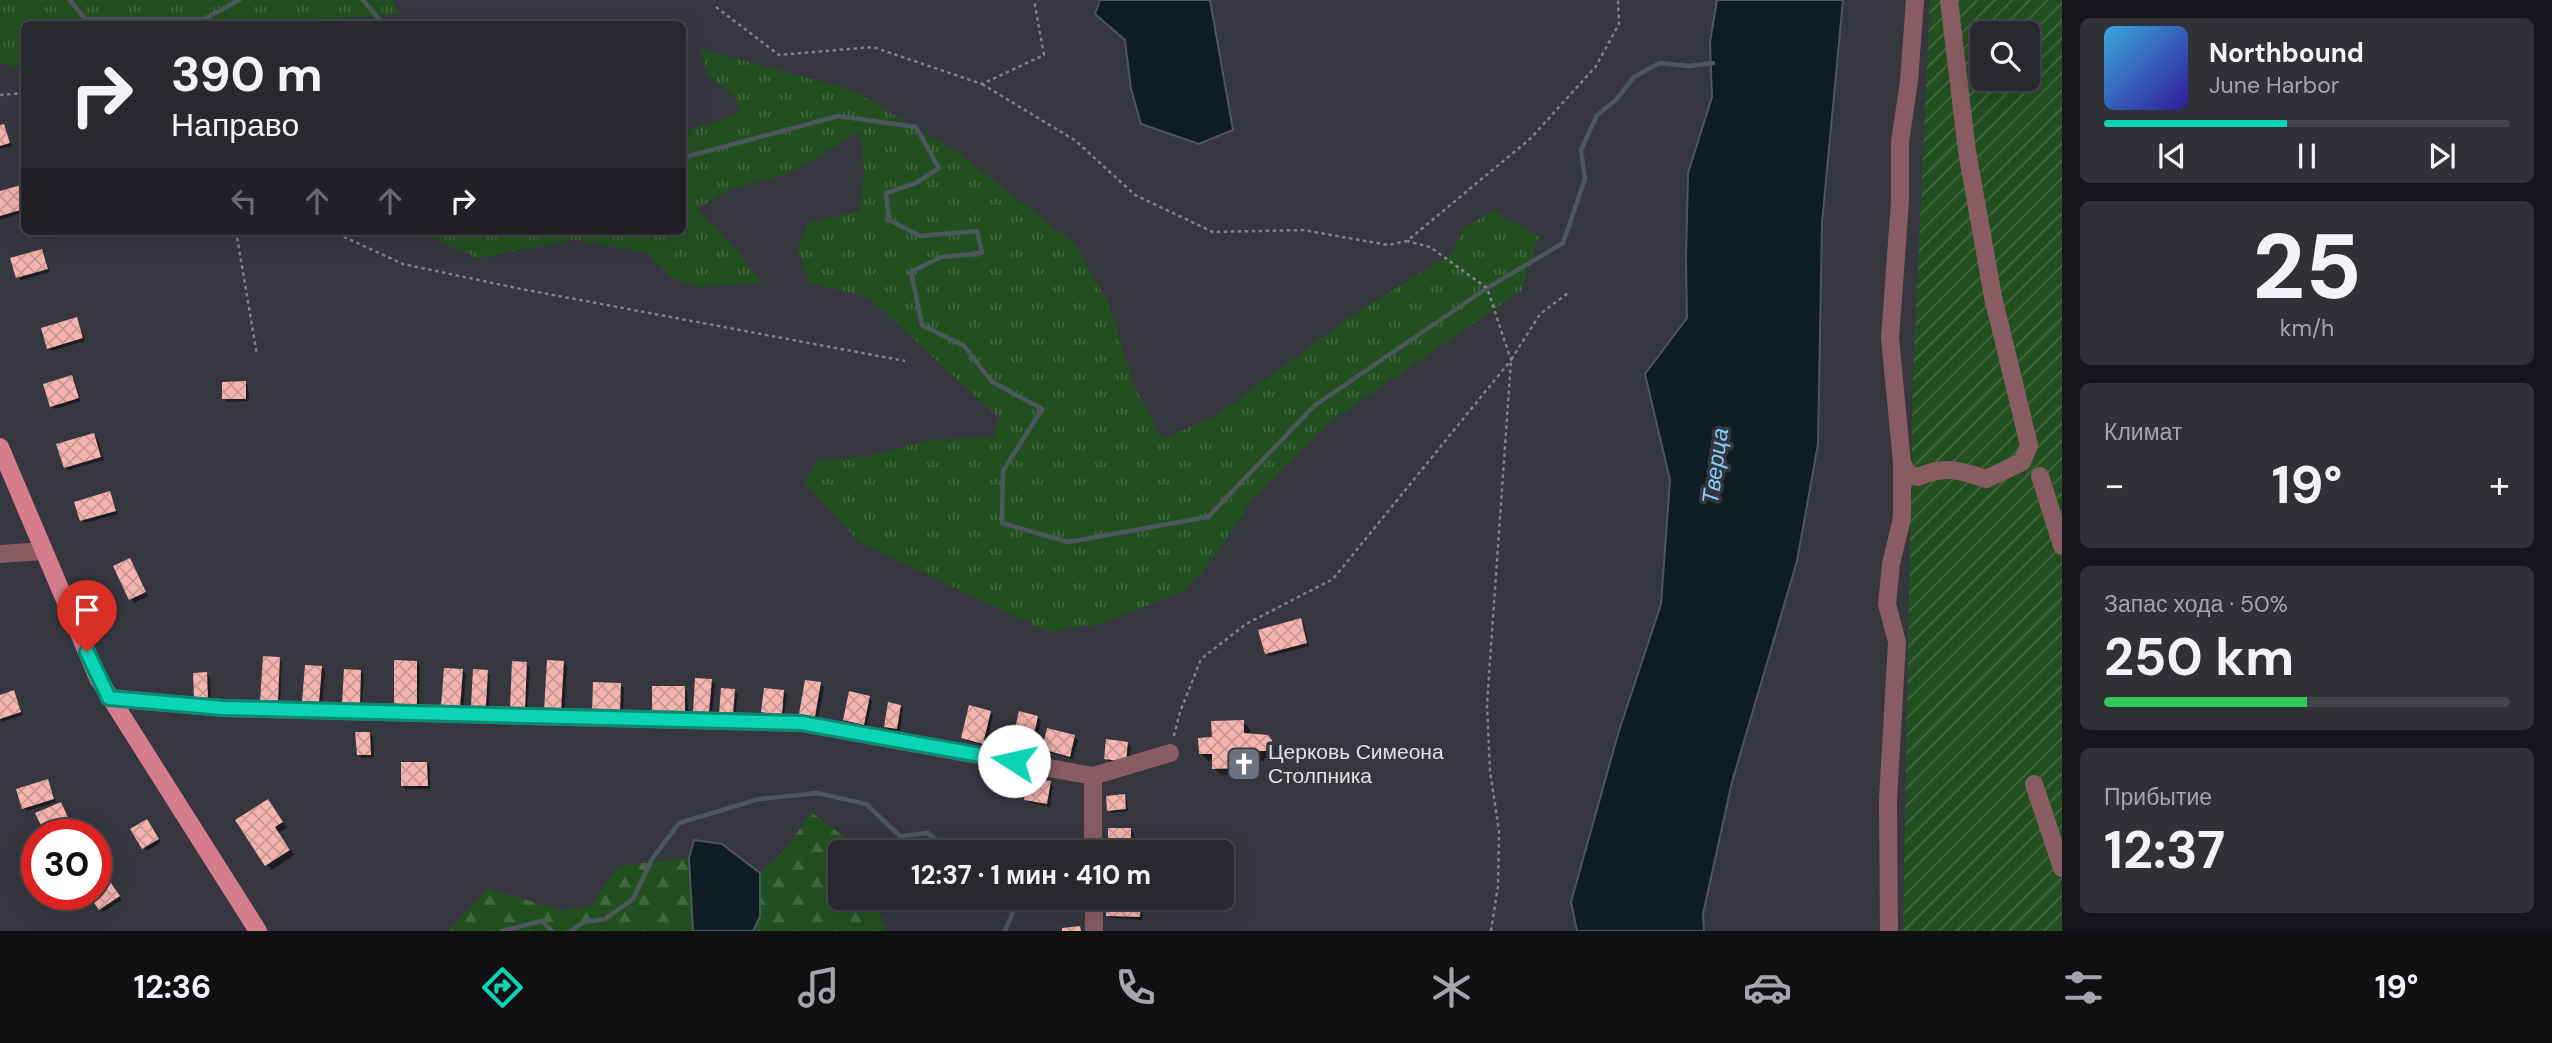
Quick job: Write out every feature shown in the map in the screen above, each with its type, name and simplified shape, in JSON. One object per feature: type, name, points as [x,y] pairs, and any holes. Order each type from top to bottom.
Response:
[{"type":"main road","points":[[0,447],[109,698],[258,931]]},
{"type":"street","points":[[1889,931],[1888,800],[1897,642],[1886,604],[1891,564],[1902,518],[1902,463],[1890,338],[1899,214],[1900,142],[1909,81],[1915,0]]},
{"type":"street","points":[[1902,463],[1908,474],[1918,477],[1935,469],[1959,470],[1986,479],[2022,462],[2029,445],[1993,297],[1967,151],[1949,0]]},
{"type":"street","points":[[2040,476],[2062,546]]},
{"type":"street","points":[[0,554],[43,551]]},
{"type":"street","points":[[109,698],[223,708],[801,723],[1093,776],[1170,753]]},
{"type":"street","points":[[1093,776],[1094,840]]},
{"type":"street","points":[[2034,784],[2062,868]]},
{"type":"street","points":[[1094,910],[1094,931]]},
{"type":"path","points":[[982,84],[1044,55],[1034,0]]},
{"type":"path","points":[[1407,241],[1531,138],[1596,66],[1619,24],[1618,0]]},
{"type":"path","points":[[716,7],[779,55],[873,47],[982,84],[1076,141],[1135,195],[1213,232],[1303,230],[1388,245],[1407,241],[1430,247],[1487,288],[1511,360],[1488,704],[1490,771],[1499,831],[1498,886],[1491,931]]},
{"type":"path","points":[[0,95],[21,93]]},
{"type":"path","points":[[237,235],[257,355]]},
{"type":"path","points":[[340,235],[415,267],[529,291],[905,360]]},
{"type":"path","points":[[1170,753],[1180,712],[1201,659],[1246,624],[1333,579],[1511,360],[1540,314],[1568,293]]},
{"type":"green space","points":[[0,0],[392,0],[400,14],[294,21],[21,21],[21,68],[0,64]]},
{"type":"green space","points":[[1930,0],[2062,0],[2062,931],[1903,931],[1913,374]]},
{"type":"green space","points":[[701,49],[852,90],[954,150],[1074,243],[1109,304],[1134,386],[1162,439],[1216,416],[1347,319],[1452,253],[1463,229],[1493,210],[1539,237],[1521,291],[1330,422],[1254,497],[1217,554],[1184,591],[1100,624],[1048,632],[859,542],[804,482],[817,461],[873,455],[930,440],[993,437],[1000,419],[868,297],[810,283],[798,251],[808,223],[860,211],[864,173],[860,132],[788,174],[730,189],[697,209],[740,254],[762,283],[696,287],[673,278],[646,252],[575,240],[477,258],[426,235],[686,235],[686,130],[715,123],[740,112],[736,98],[707,74]]},
{"type":"green space","points":[[811,812],[847,839],[828,840],[828,910],[878,910],[886,931],[753,931],[760,917],[760,873],[787,848]]},
{"type":"green space","points":[[689,858],[693,931],[448,931],[488,889],[562,910],[590,906],[618,866]]},
{"type":"water","points":[[1100,0],[1210,0],[1233,130],[1199,144],[1141,124],[1131,89],[1125,40],[1095,14]]},
{"type":"water","name":"Тверца","points":[[1717,0],[1843,0],[1822,223],[1818,444],[1797,561],[1732,782],[1703,914],[1704,931],[1577,931],[1571,902],[1618,734],[1661,604],[1670,480],[1645,374],[1687,318],[1688,173],[1712,97],[1710,42]]},
{"type":"water","points":[[694,840],[722,844],[760,873],[760,917],[753,931],[693,931],[689,858]]},
{"type":"building","points":[[4,124],[10,143],[0,146],[0,125]]},
{"type":"building","points":[[21,185],[21,210],[0,216],[0,191]]},
{"type":"building","points":[[42,249],[48,269],[16,278],[10,258]]},
{"type":"building","points":[[77,317],[83,338],[47,349],[41,328]]},
{"type":"building","points":[[72,375],[79,398],[50,407],[43,384]]},
{"type":"building","points":[[246,381],[246,399],[222,399],[222,382]]},
{"type":"building","points":[[94,433],[101,457],[64,468],[56,444]]},
{"type":"building","points":[[110,491],[116,511],[80,521],[74,502]]},
{"type":"building","points":[[130,558],[146,592],[129,600],[113,566]]},
{"type":"building","points":[[1301,618],[1307,643],[1265,654],[1258,630]]},
{"type":"building","points":[[263,656],[280,657],[278,702],[260,702]]},
{"type":"building","points":[[394,660],[417,661],[417,704],[394,704]]},
{"type":"building","points":[[547,660],[564,661],[561,712],[544,711]]},
{"type":"building","points":[[512,661],[527,662],[525,710],[510,709]]},
{"type":"building","points":[[305,665],[322,666],[319,703],[302,702]]},
{"type":"building","points":[[444,668],[463,669],[460,708],[441,707]]},
{"type":"building","points":[[344,669],[361,670],[360,705],[342,704]]},
{"type":"building","points":[[473,669],[488,670],[486,706],[471,706]]},
{"type":"building","points":[[207,672],[208,699],[194,699],[193,673]]},
{"type":"building","points":[[695,678],[712,679],[709,713],[693,712]]},
{"type":"building","points":[[805,680],[821,682],[815,717],[799,714]]},
{"type":"building","points":[[593,682],[621,683],[620,712],[592,711]]},
{"type":"building","points":[[652,686],[685,686],[685,711],[652,712]]},
{"type":"building","points":[[721,688],[735,689],[733,715],[719,714]]},
{"type":"building","points":[[764,688],[784,690],[782,715],[761,712]]},
{"type":"building","points":[[14,690],[21,712],[0,719],[0,695]]},
{"type":"building","points":[[849,691],[870,696],[864,725],[843,720]]},
{"type":"building","points":[[888,702],[901,705],[897,729],[884,727]]},
{"type":"building","points":[[969,705],[991,711],[983,744],[961,738]]},
{"type":"building","points":[[1019,711],[1038,716],[1031,749],[1011,744]]},
{"type":"building","points":[[1244,720],[1244,733],[1268,735],[1273,745],[1268,751],[1243,755],[1244,768],[1212,769],[1212,754],[1199,754],[1198,738],[1212,737],[1211,721]]},
{"type":"building","points":[[1047,728],[1075,735],[1070,757],[1042,749]]},
{"type":"building","points":[[355,732],[370,732],[371,755],[357,755]]},
{"type":"building","points":[[1106,739],[1128,742],[1126,762],[1104,759]]},
{"type":"building","points":[[401,762],[427,762],[428,786],[401,786]]},
{"type":"building","points":[[1027,778],[1051,781],[1047,804],[1024,800]]},
{"type":"building","points":[[48,779],[54,799],[22,809],[16,789]]},
{"type":"building","points":[[1125,794],[1126,809],[1107,811],[1106,796]]},
{"type":"building","points":[[268,799],[283,822],[275,827],[290,850],[265,866],[235,820]]},
{"type":"building","points":[[61,802],[69,819],[38,819],[35,813]]},
{"type":"building","points":[[147,819],[159,839],[142,849],[130,829]]},
{"type":"building","points":[[1108,828],[1131,828],[1131,840],[1108,840]]},
{"type":"building","points":[[112,885],[120,896],[112,901]]},
{"type":"building","points":[[1106,910],[1140,910],[1140,917],[1106,916]]},
{"type":"building","points":[[1080,926],[1081,931],[1062,931],[1062,928]]},
{"type":"waterway","points":[[70,0],[85,19],[204,19],[239,0]]},
{"type":"waterway","points":[[363,0],[380,21]]},
{"type":"waterway","points":[[686,157],[838,116],[916,127],[939,168],[916,183],[886,193],[889,220],[920,236],[977,231],[982,253],[941,257],[911,272],[922,325],[964,346],[991,381],[1042,409],[1003,471],[1002,523],[1068,542],[1208,517],[1314,406],[1487,288],[1563,243],[1585,179],[1581,150],[1597,115],[1616,100],[1634,77],[1660,63],[1689,66],[1713,63]]},
{"type":"waterway","points":[[571,931],[584,922],[605,919],[633,899],[652,859],[679,823],[759,799],[817,793],[866,804],[900,836],[928,833],[936,840]]},
{"type":"waterway","points":[[1005,931],[1013,910]]},
{"type":"waterway","points":[[502,931],[542,921],[552,931]]},
{"type":"place","name":"Церковь Симеона Столпника","points":[[1244,764]]},
{"type":"route","points":[[87,652],[109,698],[223,708],[801,723],[1014,761]]}]
